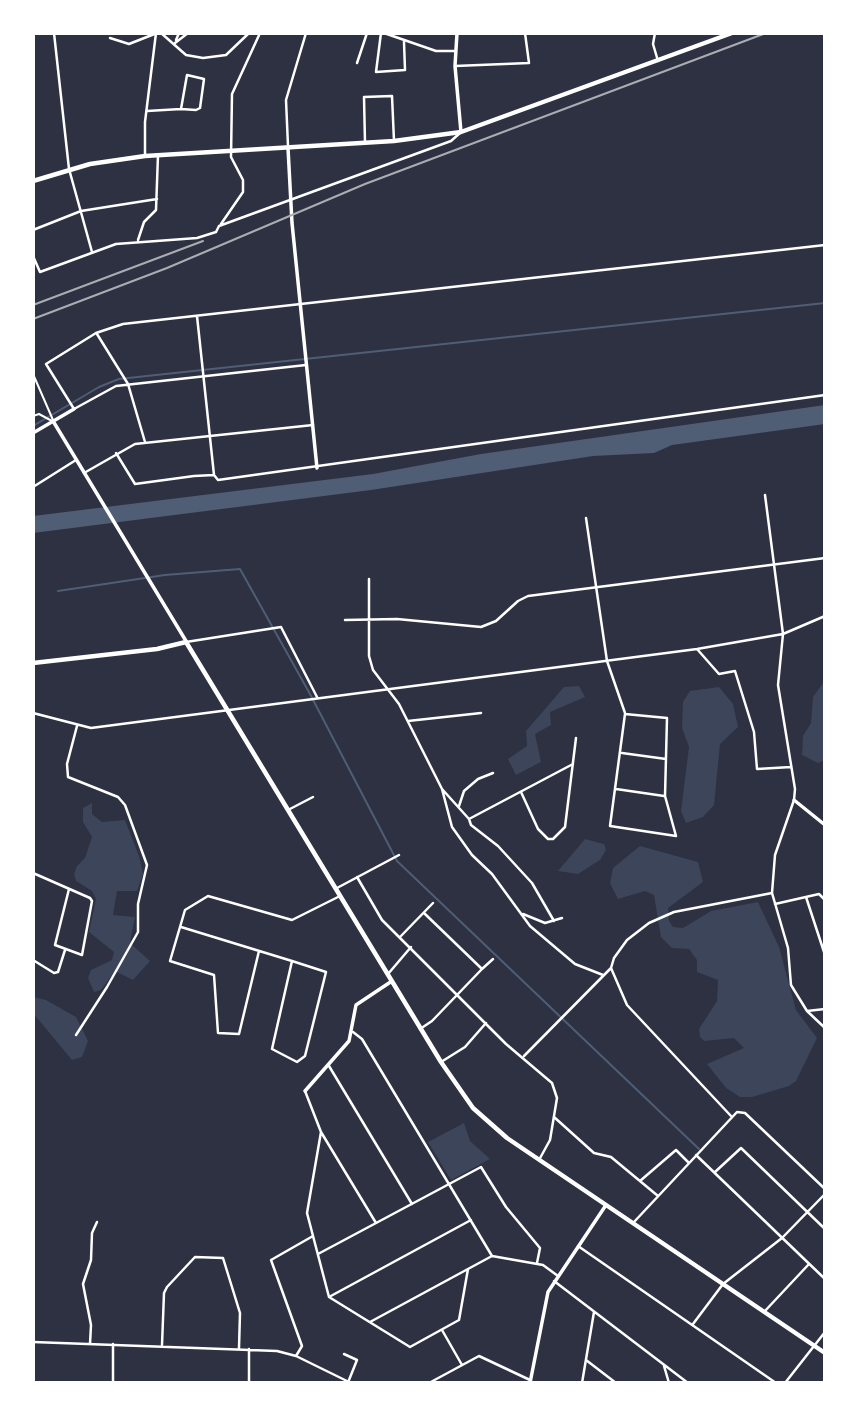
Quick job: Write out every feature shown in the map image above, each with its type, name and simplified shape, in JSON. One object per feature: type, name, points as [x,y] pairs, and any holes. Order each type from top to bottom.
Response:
[{"type":"main road","points":[[33,181],[69,169],[145,156],[394,141],[461,132],[732,33]]},
{"type":"main road","points":[[33,663],[157,649],[186,642],[420,1029],[482,1117],[632,1224],[825,1353]]},
{"type":"street","points":[[54,33],[69,169],[92,252]]},
{"type":"street","points":[[158,33],[191,57],[222,56],[249,33]]},
{"type":"street","points":[[110,37],[129,44],[158,33]]},
{"type":"street","points":[[145,156],[147,111],[158,33]]},
{"type":"street","points":[[175,43],[179,33]]},
{"type":"street","points":[[175,43],[188,33]]},
{"type":"street","points":[[33,256],[40,272],[92,252],[138,241],[185,240],[216,232],[243,192],[243,180],[231,157],[232,94],[260,33]]},
{"type":"street","points":[[306,33],[286,100],[290,200],[317,468]]},
{"type":"street","points":[[357,63],[367,33]]},
{"type":"street","points":[[404,42],[405,70],[376,72],[383,33],[436,51],[454,51]]},
{"type":"street","points":[[219,226],[451,141],[461,132],[454,51],[457,33]]},
{"type":"street","points":[[455,66],[529,63],[525,33]]},
{"type":"street","points":[[655,33],[653,44],[658,61]]},
{"type":"street","points":[[147,111],[200,108],[204,79],[187,75],[181,109]]},
{"type":"street","points":[[365,142],[364,97],[392,96],[394,141]]},
{"type":"street","points":[[138,241],[144,222],[156,210],[158,155]]},
{"type":"street","points":[[33,230],[80,211],[157,200]]},
{"type":"street","points":[[74,409],[46,363],[96,332],[123,324],[825,245]]},
{"type":"street","points":[[197,316],[214,475],[218,480],[825,395]]},
{"type":"street","points":[[96,332],[128,384],[145,442]]},
{"type":"street","points":[[33,433],[104,391],[128,384],[306,365]]},
{"type":"street","points":[[53,421],[186,642],[281,627],[317,697]]},
{"type":"street","points":[[84,473],[116,453],[145,442],[313,425]]},
{"type":"street","points":[[116,453],[135,484],[214,475]]},
{"type":"street","points":[[33,487],[76,460]]},
{"type":"street","points":[[765,495],[783,634],[778,685],[794,800],[778,840],[772,893],[788,948],[791,985],[807,1012],[825,1028]]},
{"type":"street","points":[[586,518],[607,661],[625,714],[610,826],[676,836],[665,796],[667,718],[625,714]]},
{"type":"street","points":[[345,620],[371,618],[481,627],[496,621],[518,601],[528,596],[596,590],[825,558]]},
{"type":"street","points":[[369,579],[369,656],[373,670],[408,720],[442,789],[452,827],[472,855],[492,874],[530,926],[575,964],[603,975]]},
{"type":"street","points":[[33,713],[91,728],[226,708],[697,649],[783,634],[825,616]]},
{"type":"street","points":[[697,649],[719,674],[735,671],[754,732],[757,769],[791,767]]},
{"type":"street","points":[[408,720],[481,713]]},
{"type":"street","points":[[76,1035],[138,932],[138,904],[147,865],[125,805],[118,797],[68,777],[67,764],[77,726]]},
{"type":"street","points":[[521,792],[538,829],[548,839],[553,839],[565,827],[576,738]]},
{"type":"street","points":[[622,752],[666,759]]},
{"type":"street","points":[[470,819],[573,764]]},
{"type":"street","points":[[459,806],[464,792],[478,779],[493,773]]},
{"type":"street","points":[[442,789],[470,819],[471,825],[498,846],[532,883],[554,921]]},
{"type":"street","points":[[616,789],[665,796]]},
{"type":"street","points":[[288,810],[313,797]]},
{"type":"street","points":[[794,800],[825,825]]},
{"type":"street","points":[[336,889],[399,855]]},
{"type":"street","points":[[33,873],[69,889],[92,901],[82,955],[55,945],[69,889]]},
{"type":"street","points":[[357,877],[382,920],[556,1090],[550,1140],[539,1160]]},
{"type":"street","points":[[523,1057],[611,968],[627,940],[661,916],[772,893]]},
{"type":"street","points":[[775,904],[819,894],[825,900]]},
{"type":"street","points":[[259,951],[239,1034],[218,1033],[214,975],[170,961],[186,910],[208,896],[292,920],[340,896]]},
{"type":"street","points":[[806,897],[825,955]]},
{"type":"street","points":[[400,937],[433,903]]},
{"type":"street","points":[[424,913],[482,969]]},
{"type":"street","points":[[520,913],[545,923],[562,918]]},
{"type":"street","points":[[180,927],[292,961],[326,972],[305,1056],[297,1062],[272,1049],[292,961]]},
{"type":"street","points":[[387,975],[411,947]]},
{"type":"street","points":[[33,960],[54,973],[58,972],[65,950]]},
{"type":"street","points":[[420,1029],[432,1021],[493,959]]},
{"type":"street","points":[[611,968],[627,1005],[723,1111],[732,1116]]},
{"type":"street","points":[[376,1224],[321,1132],[305,1091],[329,1066],[353,1032],[356,1005],[391,981]]},
{"type":"street","points":[[807,1012],[825,1009]]},
{"type":"street","points":[[441,1062],[465,1047],[486,1024]]},
{"type":"street","points":[[353,1032],[362,1039],[492,1256]]},
{"type":"street","points":[[329,1066],[412,1204]]},
{"type":"street","points":[[632,1224],[737,1112],[745,1112],[825,1192],[782,1238],[723,1284],[692,1325]]},
{"type":"street","points":[[554,1117],[594,1153],[611,1157],[658,1196]]},
{"type":"street","points":[[321,1132],[307,1213],[329,1297],[410,1347],[459,1320],[468,1269]]},
{"type":"street","points":[[715,1172],[741,1148],[825,1229]]},
{"type":"street","points":[[640,1181],[676,1150],[689,1163]]},
{"type":"street","points":[[696,1155],[825,1279]]},
{"type":"street","points":[[318,1254],[481,1167],[506,1207],[540,1248],[537,1263]]},
{"type":"street","points":[[429,1383],[479,1356],[532,1382],[545,1299],[554,1281],[606,1205]]},
{"type":"street","points":[[329,1297],[471,1220]]},
{"type":"street","points":[[90,1344],[91,1325],[83,1284],[91,1260],[92,1233],[97,1222]]},
{"type":"street","points":[[296,1356],[302,1346],[271,1260],[313,1237]]},
{"type":"street","points":[[578,1246],[776,1383]]},
{"type":"street","points":[[370,1322],[492,1256],[537,1263],[558,1276]]},
{"type":"street","points":[[162,1346],[164,1293],[195,1257],[223,1258],[240,1313],[239,1348]]},
{"type":"street","points":[[764,1312],[809,1264]]},
{"type":"street","points":[[554,1281],[688,1383]]},
{"type":"street","points":[[582,1383],[594,1312]]},
{"type":"street","points":[[443,1330],[462,1365]]},
{"type":"street","points":[[785,1383],[825,1332]]},
{"type":"street","points":[[33,1342],[249,1349],[296,1356],[350,1381],[357,1360],[344,1354]]},
{"type":"street","points":[[113,1344],[113,1383]]},
{"type":"street","points":[[249,1349],[249,1383]]},
{"type":"street","points":[[586,1360],[616,1383]]},
{"type":"street","points":[[664,1366],[669,1383]]},
{"type":"lane","points":[[33,374],[53,421]]},
{"type":"lane","points":[[33,416],[38,414],[53,421]]},
{"type":"shaded area","points":[[825,405],[825,424],[672,445],[654,453],[593,456],[371,490],[33,533],[33,516],[373,474],[481,454]]},
{"type":"shaded area","points":[[825,680],[825,760],[818,763],[802,755],[803,736],[811,723],[813,697]]},
{"type":"shaded area","points":[[579,686],[585,697],[550,712],[551,725],[535,734],[541,762],[516,775],[508,759],[527,746],[526,731],[564,687]]},
{"type":"shaded area","points":[[719,687],[733,704],[738,727],[720,744],[714,805],[703,817],[686,823],[681,811],[689,747],[682,728],[683,702],[690,691]]},
{"type":"shaded area","points":[[92,803],[92,814],[102,822],[125,820],[139,856],[143,874],[137,891],[117,891],[113,915],[135,917],[130,943],[150,961],[133,980],[115,971],[101,990],[94,992],[88,978],[91,970],[112,960],[114,952],[89,932],[96,899],[92,891],[76,881],[74,874],[85,858],[92,837],[83,822],[83,808]]},
{"type":"shaded area","points":[[585,839],[604,844],[606,850],[600,860],[578,874],[558,871]]},
{"type":"shaded area","points":[[640,846],[698,862],[703,882],[668,908],[669,921],[673,927],[683,928],[711,911],[758,902],[779,947],[796,1010],[817,1038],[796,1081],[789,1086],[752,1097],[740,1097],[726,1088],[707,1064],[744,1048],[734,1038],[704,1041],[700,1037],[699,1029],[717,1001],[718,980],[697,972],[697,960],[689,949],[672,948],[661,937],[654,895],[645,891],[618,899],[610,883],[613,868]]},
{"type":"shaded area","points":[[33,997],[46,1000],[76,1017],[88,1041],[82,1057],[72,1060],[33,1013]]},
{"type":"shaded area","points":[[464,1123],[470,1141],[490,1159],[451,1180],[428,1142]]},
{"type":"waterway","points":[[33,426],[99,387],[119,379],[825,303]]},
{"type":"waterway","points":[[58,591],[165,575],[240,569],[310,694],[397,861],[699,1149]]},
{"type":"railway","points":[[33,319],[167,268],[365,184],[766,33]]},
{"type":"railway","points":[[33,305],[203,241]]}]
